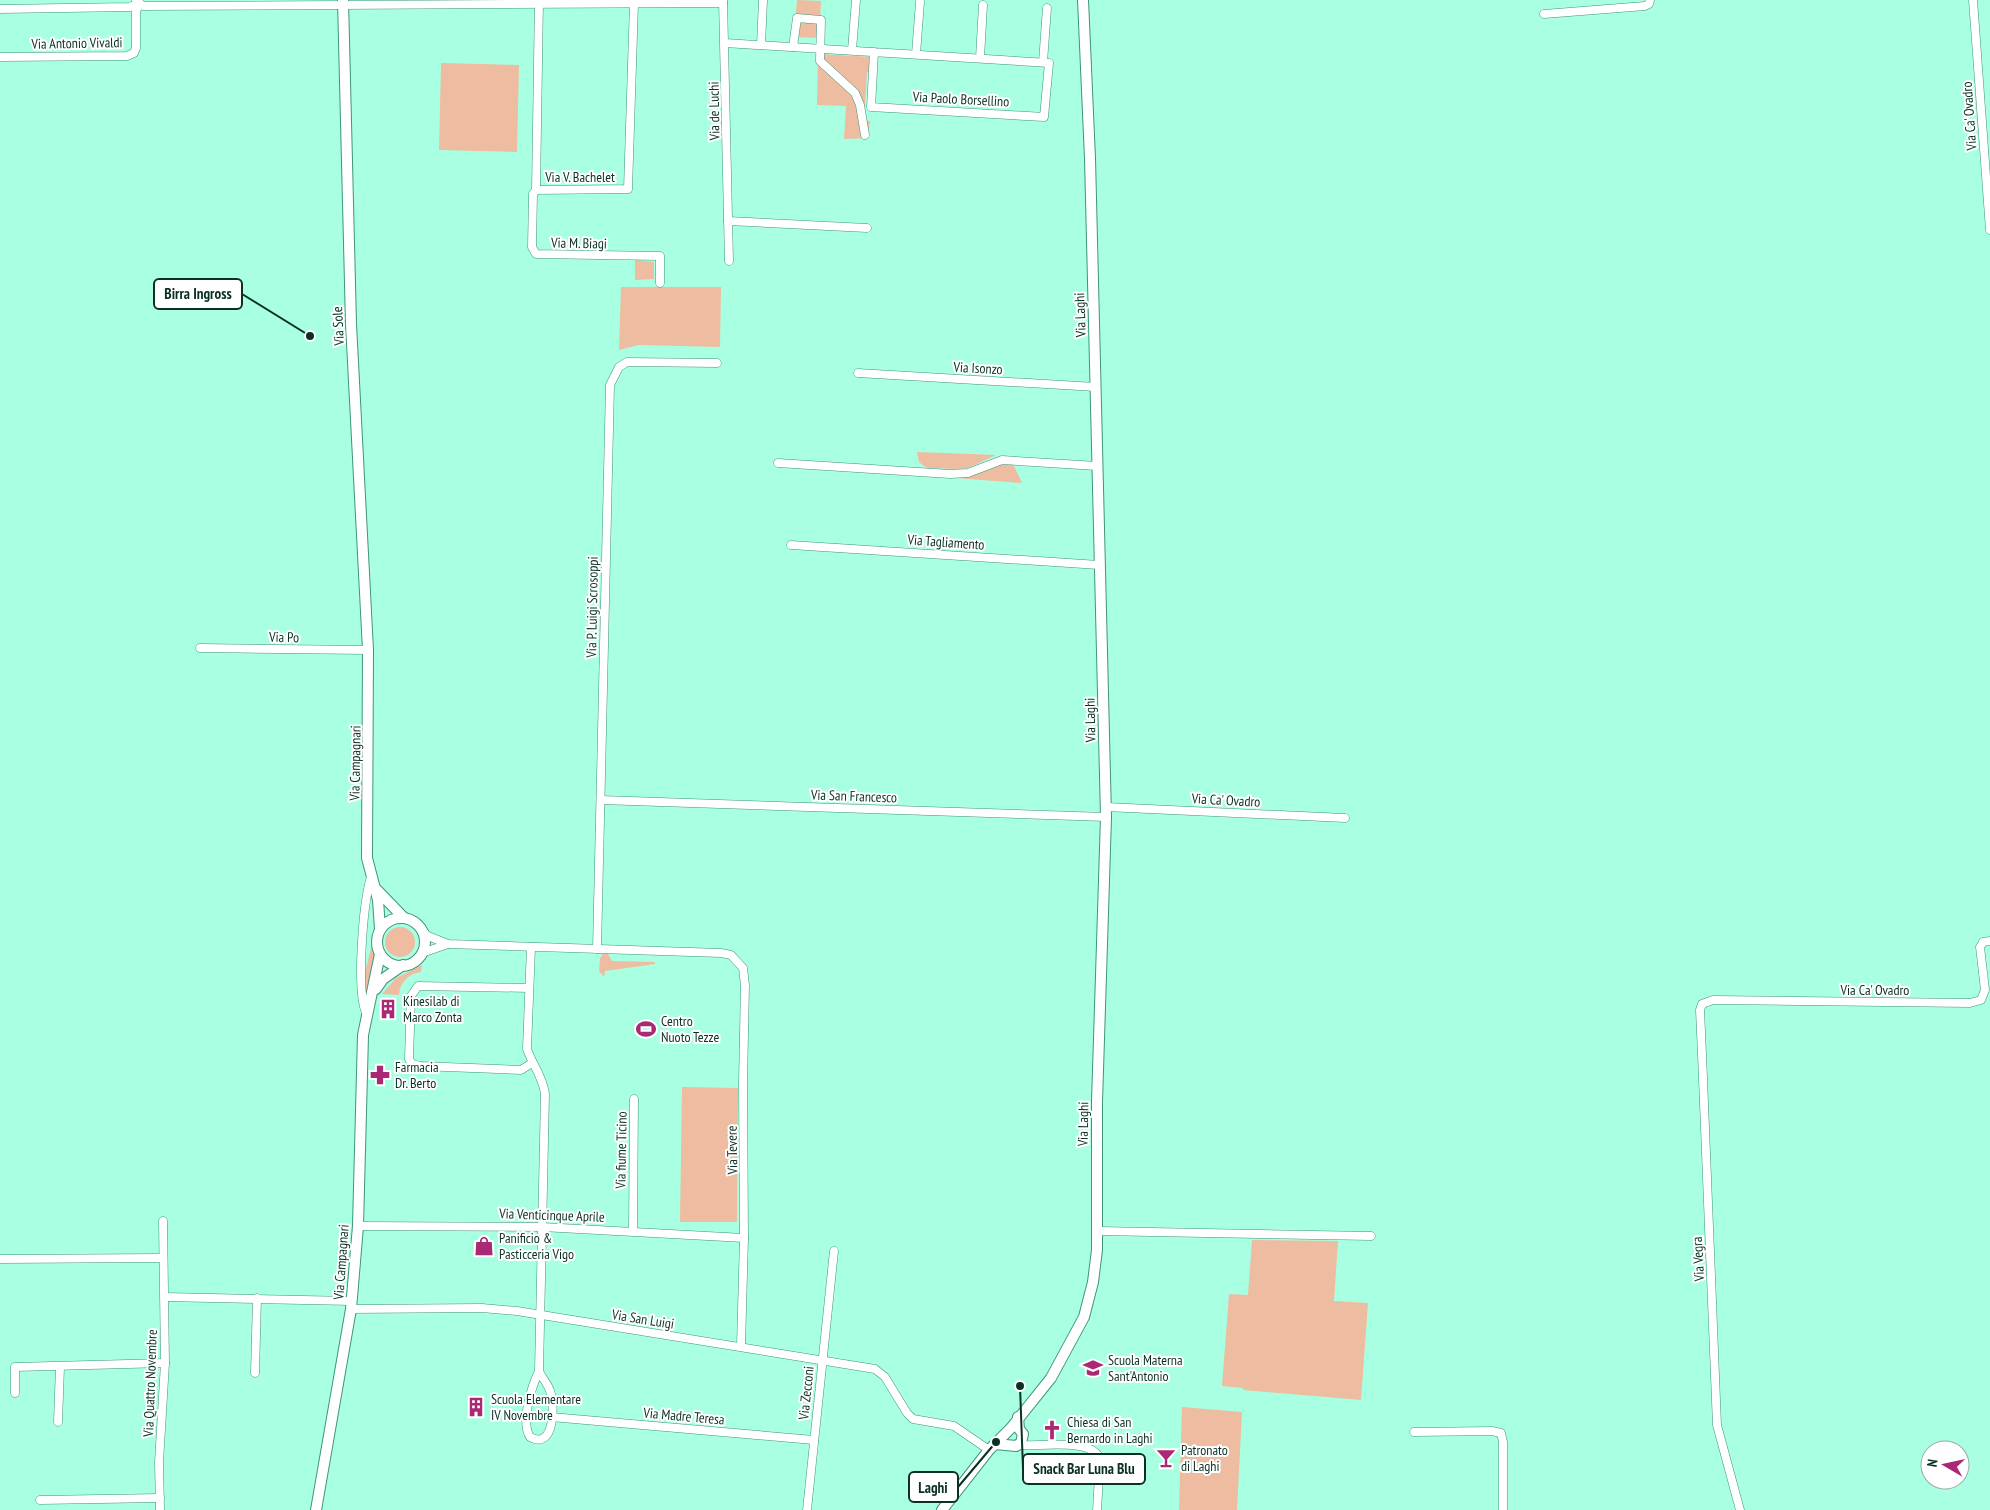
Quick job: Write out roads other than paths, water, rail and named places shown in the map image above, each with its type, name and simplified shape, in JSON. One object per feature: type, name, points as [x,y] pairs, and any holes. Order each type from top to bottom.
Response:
[{"type":"main road","name":"Via Laghi","points":[[1014,1436],[1018,1417],[1047,1384],[1084,1317],[1093,1282],[1098,1230],[1097,1102],[1106,812],[1090,158],[1083,0]]},
{"type":"main road","name":"Via Sole","points":[[343,2],[351,324],[368,650]]},
{"type":"main road","name":"Via Campagnari","points":[[368,650],[367,858],[380,913],[380,929]]},
{"type":"main road","points":[[375,888],[404,918],[418,925],[422,931],[424,946],[422,953],[410,963],[402,965],[390,963],[380,954],[377,942],[380,929],[390,920],[404,918]]},
{"type":"main road","name":"Via Campagnari","points":[[316,1510],[352,1305],[358,1226],[363,1035],[366,1013],[380,954]]},
{"type":"main road","name":"Via Campagnari","points":[[372,994],[383,979],[402,965]]},
{"type":"main road","points":[[942,1510],[992,1447],[1014,1436]]},
{"type":"street","points":[[761,45],[763,0]]},
{"type":"street","points":[[852,50],[856,0]]},
{"type":"street","points":[[1544,14],[1645,6],[1649,4],[1650,0]]},
{"type":"street","name":"Via Ca' Ovadro","points":[[1973,0],[1990,230]]},
{"type":"street","name":"Via V. Bachelet","points":[[539,1],[536,190],[628,189],[640,2]]},
{"type":"street","points":[[0,8],[130,7],[138,2],[143,6],[194,6],[343,2],[723,2]]},
{"type":"street","name":"Via Antonio Vivaldi","points":[[0,57],[127,56],[134,53],[136,48],[136,12],[138,2]]},
{"type":"street","name":"Via de Luchi","points":[[723,2],[729,261]]},
{"type":"street","points":[[916,54],[920,2]]},
{"type":"street","points":[[980,58],[983,5]]},
{"type":"street","name":"Via Paolo Borsellino","points":[[874,52],[871,107],[1044,117],[1049,63],[1043,62],[1047,8]]},
{"type":"street","points":[[794,47],[797,18],[821,20],[820,61],[851,88],[858,98],[864,135]]},
{"type":"street","points":[[725,43],[1043,62]]},
{"type":"street","name":"Via M. Biagi","points":[[536,190],[533,194],[532,246],[536,254],[660,256],[660,283]]},
{"type":"street","points":[[728,221],[867,228]]},
{"type":"street","name":"Via P. Luigi Scrosoppi","points":[[597,949],[610,385],[619,367],[627,362],[717,363]]},
{"type":"street","name":"Via Isonzo","points":[[858,373],[1096,387]]},
{"type":"street","points":[[778,463],[950,474],[968,472],[1002,460],[1097,466]]},
{"type":"street","name":"Via Tagliamento","points":[[792,545],[1099,565]]},
{"type":"street","name":"Via Po","points":[[200,648],[368,650]]},
{"type":"street","name":"Via San Francesco","points":[[601,800],[1106,812]]},
{"type":"street","name":"Via Ca' Ovadro","points":[[1106,812],[1345,818]]},
{"type":"street","name":"Via Campagnari","points":[[366,1013],[362,1002],[363,947],[365,908],[372,875]]},
{"type":"street","points":[[422,931],[428,936],[448,944],[597,949]]},
{"type":"street","name":"Via Ca' Ovadro","points":[[1702,1004],[1713,1000],[1970,1003],[1981,1000],[1985,990],[1980,947],[1982,942],[1990,942]]},
{"type":"street","points":[[422,953],[448,944]]},
{"type":"street","points":[[531,947],[527,1050],[532,1063],[544,1080],[545,1094],[539,1370],[529,1395],[528,1435],[538,1440],[546,1438],[550,1431],[551,1417],[550,1390],[539,1370]]},
{"type":"street","name":"Via Tevere","points":[[597,949],[721,953],[734,957],[743,968],[746,985],[743,1083],[744,1238],[740,1346]]},
{"type":"street","points":[[529,988],[418,986],[411,996],[409,1059],[412,1064],[420,1066],[521,1070],[532,1063]]},
{"type":"street","name":"Via Vegra","points":[[1702,1004],[1700,1010],[1717,1425],[1740,1510]]},
{"type":"street","name":"Via fiume Ticino","points":[[633,1231],[634,1099]]},
{"type":"street","name":"Via Quattro Novembre","points":[[160,1510],[165,1363],[163,1221]]},
{"type":"street","name":"Via Venticinque Aprile","points":[[358,1226],[542,1226],[744,1238]]},
{"type":"street","points":[[1098,1230],[1371,1236]]},
{"type":"street","points":[[823,1359],[834,1251]]},
{"type":"street","points":[[0,1259],[163,1258]]},
{"type":"street","name":"Via San Luigi","points":[[165,1298],[256,1298],[352,1305],[482,1308],[540,1315],[823,1359]]},
{"type":"street","points":[[255,1373],[256,1298]]},
{"type":"street","name":"Via Zecconi","points":[[807,1510],[823,1359],[875,1369],[885,1377],[907,1413],[913,1419],[954,1426],[992,1447]]},
{"type":"street","points":[[15,1393],[15,1367],[165,1363]]},
{"type":"street","points":[[58,1422],[60,1367]]},
{"type":"street","name":"Via Madre Teresa","points":[[551,1417],[814,1440]]},
{"type":"street","points":[[1414,1432],[1492,1431],[1501,1433],[1503,1442],[1502,1510]]},
{"type":"street","points":[[1014,1436],[1033,1446],[1049,1444],[1082,1447],[1098,1453],[1100,1459],[1097,1510]]},
{"type":"street","points":[[40,1500],[160,1498]]},
{"type":"place","name":"Birra Ingross","points":[[310,336]]},
{"type":"place","name":"Kinesilab di Marco Zonta","points":[[388,1009]]},
{"type":"place","name":"Centro Nuoto Tezze","points":[[646,1029]]},
{"type":"place","name":"Farmacia Dr. Berto","points":[[380,1075]]},
{"type":"place","name":"Panificio & Pasticceria Vigo","points":[[484,1246]]},
{"type":"place","name":"Scuola Materna Sant'Antonio","points":[[1093,1368]]},
{"type":"place","name":"Snack Bar Luna Blu","points":[[1020,1386]]},
{"type":"place","name":"Scuola Elementare IV Novembre","points":[[476,1407]]},
{"type":"place","name":"Chiesa di San Bernardo in Laghi","points":[[1052,1430]]},
{"type":"place","name":"Laghi","points":[[996,1442]]},
{"type":"place","name":"Patronato di Laghi","points":[[1166,1458]]}]
